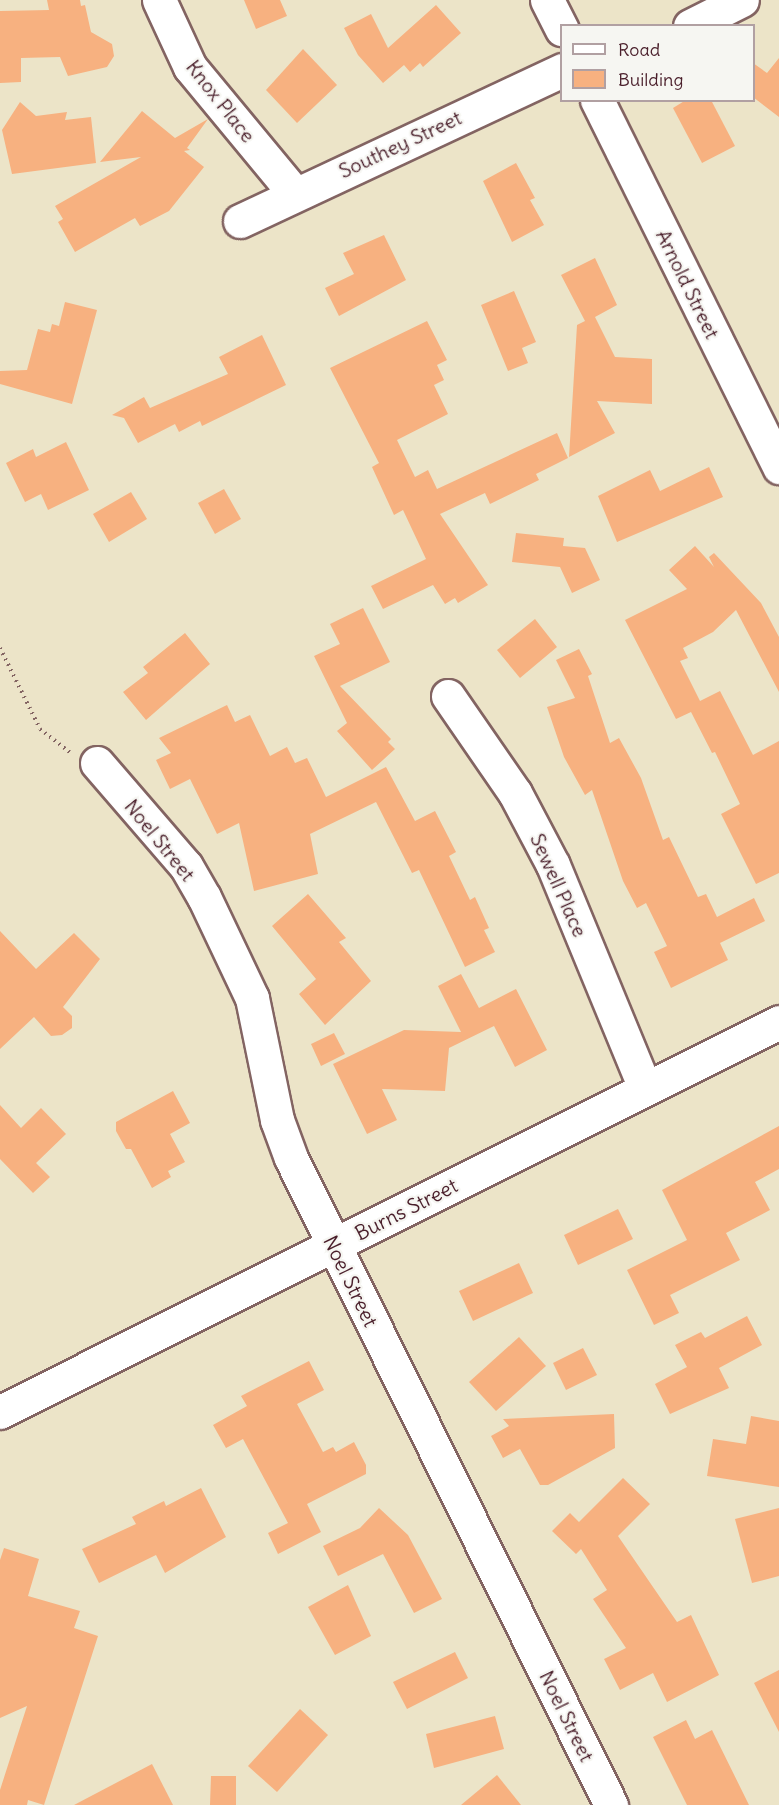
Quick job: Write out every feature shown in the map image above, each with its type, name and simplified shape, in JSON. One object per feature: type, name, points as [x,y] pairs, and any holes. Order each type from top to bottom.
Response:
[{"type":"street","name":"Knox Place","points":[[159,0],[190,67],[295,194]]},
{"type":"street","points":[[547,0],[560,27]]},
{"type":"street","points":[[694,24],[742,0]]},
{"type":"street","name":"Southey Street","points":[[240,221],[560,70]]},
{"type":"street","name":"Arnold Street","points":[[598,102],[779,467]]},
{"type":"street","name":"Sewell Place","points":[[447,696],[515,793],[553,865],[645,1088]]},
{"type":"street","name":"Noel Street","points":[[97,763],[186,866],[204,897],[252,998],[283,1140],[333,1246],[611,1805]]},
{"type":"street","name":"Burns Street","points":[[0,1412],[779,1022]]},
{"type":"path","points":[[0,648],[40,729],[65,751],[97,763]]},
{"type":"building","points":[[47,0],[80,0],[81,6],[85,5],[91,32],[112,44],[114,56],[107,67],[68,76],[60,57],[21,58],[21,82],[0,83],[0,11],[49,10]]},
{"type":"building","points":[[244,0],[280,0],[287,16],[256,29]]},
{"type":"building","points":[[436,5],[461,33],[423,67],[420,63],[410,72],[404,65],[383,83],[358,55],[344,28],[371,14],[388,48]]},
{"type":"building","points":[[303,49],[337,85],[297,123],[266,90]]},
{"type":"building","points":[[779,58],[779,117],[755,99],[755,64],[767,73]]},
{"type":"building","points":[[20,102],[36,116],[67,112],[65,120],[91,117],[96,163],[12,174],[2,130]]},
{"type":"building","points":[[683,102],[712,102],[735,146],[702,163],[673,108]]},
{"type":"building","points":[[142,111],[175,138],[208,119],[187,148],[190,150],[184,151],[204,167],[169,211],[140,226],[135,218],[75,252],[58,222],[63,219],[55,206],[141,157],[100,162]]},
{"type":"building","points":[[516,163],[535,198],[530,200],[544,225],[512,242],[483,181]]},
{"type":"building","points":[[384,235],[406,280],[339,316],[325,288],[354,274],[343,253]]},
{"type":"building","points":[[595,258],[617,305],[595,317],[615,357],[652,359],[652,404],[597,401],[615,433],[569,457],[577,325],[585,321],[561,275]]},
{"type":"building","points":[[514,291],[536,342],[522,348],[528,363],[508,371],[481,305]]},
{"type":"building","points":[[65,302],[97,310],[72,404],[0,384],[0,371],[27,370],[38,329],[50,332],[52,324],[59,326]]},
{"type":"building","points":[[427,321],[447,360],[437,365],[444,380],[434,385],[448,414],[397,440],[415,477],[428,470],[437,489],[557,433],[568,458],[536,474],[539,480],[490,504],[485,493],[440,514],[488,585],[458,603],[455,598],[445,604],[433,585],[383,609],[371,586],[426,559],[403,510],[394,515],[372,467],[379,463],[330,368]]},
{"type":"building","points":[[262,335],[286,385],[202,426],[200,421],[179,432],[175,424],[138,443],[124,418],[112,415],[144,397],[150,408],[228,374],[219,357]]},
{"type":"building","points":[[66,442],[89,490],[48,510],[41,494],[25,502],[6,463],[33,449],[36,457]]},
{"type":"building","points":[[709,467],[723,497],[617,542],[598,496],[650,470],[660,491]]},
{"type":"building","points":[[224,489],[241,519],[215,534],[198,503]]},
{"type":"building","points":[[131,492],[147,519],[109,542],[93,514]]},
{"type":"building","points":[[516,533],[564,538],[563,546],[585,548],[600,580],[572,593],[560,567],[512,562]]},
{"type":"building","points":[[695,546],[714,567],[709,557],[714,553],[761,603],[779,637],[779,692],[736,610],[713,632],[683,648],[688,658],[680,661],[700,701],[720,691],[753,755],[779,741],[779,873],[756,884],[721,814],[740,804],[715,752],[712,753],[691,712],[676,719],[625,620],[687,589],[669,570]]},
{"type":"building","points":[[363,608],[390,662],[340,686],[391,739],[388,742],[395,749],[372,770],[337,731],[347,723],[314,656],[340,644],[330,624]]},
{"type":"building","points":[[535,619],[557,647],[520,678],[497,650]]},
{"type":"building","points":[[185,633],[210,664],[146,720],[123,692],[148,673],[143,667]]},
{"type":"building","points":[[579,649],[592,674],[588,676],[610,743],[619,738],[641,778],[663,840],[669,837],[698,897],[706,894],[717,917],[754,898],[765,921],[720,943],[728,960],[671,988],[654,952],[667,946],[646,903],[637,908],[623,881],[592,790],[585,795],[564,757],[547,707],[575,698],[556,660]]},
{"type":"building","points":[[227,705],[235,722],[250,715],[270,756],[287,747],[295,763],[307,758],[326,797],[386,767],[415,821],[435,811],[456,852],[449,856],[470,900],[475,897],[489,928],[484,930],[495,952],[465,967],[419,870],[412,873],[376,802],[310,834],[318,874],[254,891],[239,823],[217,834],[190,779],[170,789],[156,760],[171,753],[159,738]]},
{"type":"building","points":[[308,894],[346,938],[339,942],[371,981],[325,1025],[299,994],[316,979],[272,926]]},
{"type":"building","points":[[0,931],[36,969],[74,933],[100,959],[63,1007],[72,1016],[72,1028],[62,1035],[51,1036],[34,1017],[0,1049]]},
{"type":"building","points":[[461,974],[479,1008],[516,989],[547,1050],[515,1067],[494,1026],[449,1048],[445,1091],[382,1089],[397,1120],[367,1134],[333,1064],[404,1030],[461,1032],[438,986]]},
{"type":"building","points":[[334,1033],[345,1054],[321,1066],[311,1044]]},
{"type":"building","points":[[173,1091],[190,1123],[170,1134],[185,1162],[168,1171],[171,1177],[152,1188],[131,1149],[126,1149],[116,1131],[116,1122]]},
{"type":"building","points":[[0,1105],[21,1128],[41,1108],[66,1134],[36,1163],[50,1177],[33,1193],[0,1159]]},
{"type":"building","points":[[779,1126],[779,1169],[755,1182],[770,1210],[726,1233],[740,1260],[670,1295],[679,1313],[654,1325],[627,1270],[687,1240],[662,1190]]},
{"type":"building","points":[[618,1209],[633,1239],[578,1265],[564,1235]]},
{"type":"building","points":[[519,1263],[533,1293],[473,1321],[459,1291]]},
{"type":"building","points":[[747,1316],[762,1345],[719,1368],[729,1388],[670,1414],[655,1384],[687,1367],[675,1345],[701,1332],[705,1338]]},
{"type":"building","points":[[519,1337],[546,1366],[496,1411],[469,1382]]},
{"type":"building","points":[[583,1348],[597,1375],[566,1390],[553,1363]]},
{"type":"building","points":[[309,1361],[324,1390],[297,1404],[323,1452],[333,1447],[336,1452],[354,1442],[366,1465],[366,1474],[307,1504],[321,1532],[278,1554],[268,1533],[288,1523],[243,1439],[226,1448],[213,1425],[247,1406],[241,1396]]},
{"type":"building","points":[[614,1414],[615,1448],[548,1485],[540,1485],[520,1449],[503,1458],[491,1436],[509,1426],[503,1419]]},
{"type":"building","points":[[751,1416],[779,1421],[779,1487],[707,1476],[713,1439],[746,1444]]},
{"type":"building","points":[[623,1478],[650,1504],[618,1536],[677,1622],[691,1615],[719,1675],[667,1702],[653,1673],[620,1690],[604,1659],[626,1648],[593,1599],[607,1590],[581,1549],[576,1554],[552,1531],[570,1513],[579,1522]]},
{"type":"building","points":[[201,1488],[226,1537],[165,1573],[156,1555],[99,1583],[82,1549],[136,1524],[132,1517],[164,1501],[166,1506]]},
{"type":"building","points":[[379,1508],[408,1535],[442,1599],[414,1613],[383,1554],[338,1576],[323,1546],[360,1528]]},
{"type":"building","points":[[779,1508],[779,1576],[752,1583],[735,1519]]},
{"type":"building","points":[[4,1548],[39,1559],[28,1596],[80,1611],[74,1628],[98,1636],[44,1805],[28,1800],[27,1805],[0,1805],[0,1790],[27,1706],[0,1718],[0,1560]]},
{"type":"building","points":[[348,1585],[371,1636],[335,1655],[308,1607]]},
{"type":"building","points":[[455,1652],[468,1678],[407,1709],[393,1682]]},
{"type":"building","points":[[779,1670],[779,1732],[754,1683]]},
{"type":"building","points":[[300,1709],[328,1735],[277,1792],[248,1766]]},
{"type":"building","points":[[495,1716],[504,1749],[434,1768],[426,1734]]},
{"type":"building","points":[[686,1720],[695,1739],[712,1730],[749,1805],[687,1805],[653,1737]]},
{"type":"building","points":[[152,1764],[173,1805],[74,1805]]},
{"type":"building","points":[[497,1775],[521,1805],[461,1805]]},
{"type":"building","points":[[211,1776],[236,1776],[236,1805],[210,1805]]}]
